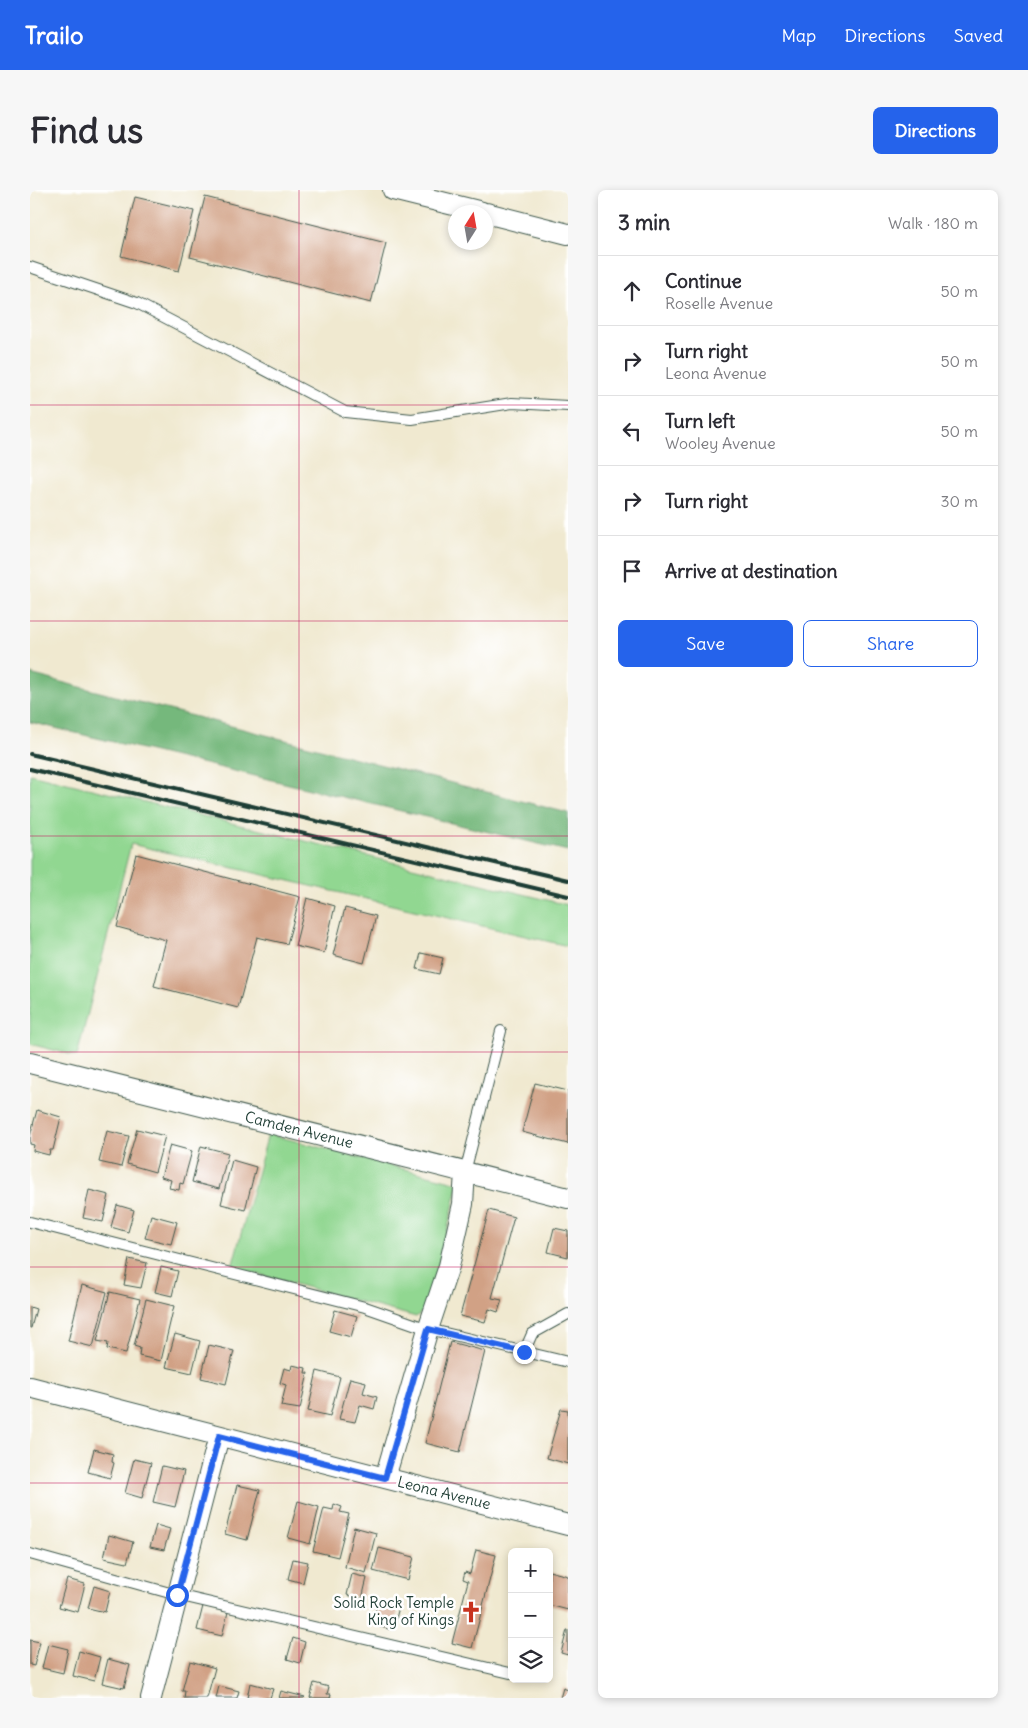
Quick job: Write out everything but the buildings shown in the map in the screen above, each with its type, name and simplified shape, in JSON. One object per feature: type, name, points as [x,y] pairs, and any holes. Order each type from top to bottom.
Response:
[{"type":"street","points":[[393,190],[454,205]]},
{"type":"street","points":[[493,216],[568,234]]},
{"type":"street","name":"Camden Avenue","points":[[30,1063],[568,1198]]},
{"type":"street","points":[[385,1478],[428,1329],[449,1266],[463,1204],[465,1172]]},
{"type":"street","name":"Leona Avenue","points":[[30,1387],[568,1525]]},
{"type":"street","points":[[150,1698],[219,1436]]},
{"type":"lane","points":[[30,267],[137,303],[346,412],[412,419],[512,403],[568,406]]},
{"type":"lane","points":[[465,1172],[501,1031]]},
{"type":"lane","points":[[30,1222],[366,1307],[428,1329],[568,1362]]},
{"type":"lane","points":[[524,1352],[532,1334],[568,1314]]},
{"type":"lane","points":[[30,1554],[177,1595],[508,1673]]},
{"type":"green space","points":[[30,674],[568,813],[568,851],[30,722]]},
{"type":"green space","points":[[30,774],[568,905],[568,946],[131,844],[77,1056],[30,1044]]},
{"type":"green space","points":[[268,1134],[459,1183],[428,1307],[416,1317],[232,1267]]},
{"type":"railway","points":[[30,754],[568,880]]},
{"type":"railway","points":[[30,769],[568,896]]},
{"type":"place","name":"Solid Rock Temple King of Kings","points":[[471,1612]]},
{"type":"route","points":[[177,1595],[219,1436],[385,1478],[428,1329],[524,1352]]}]
